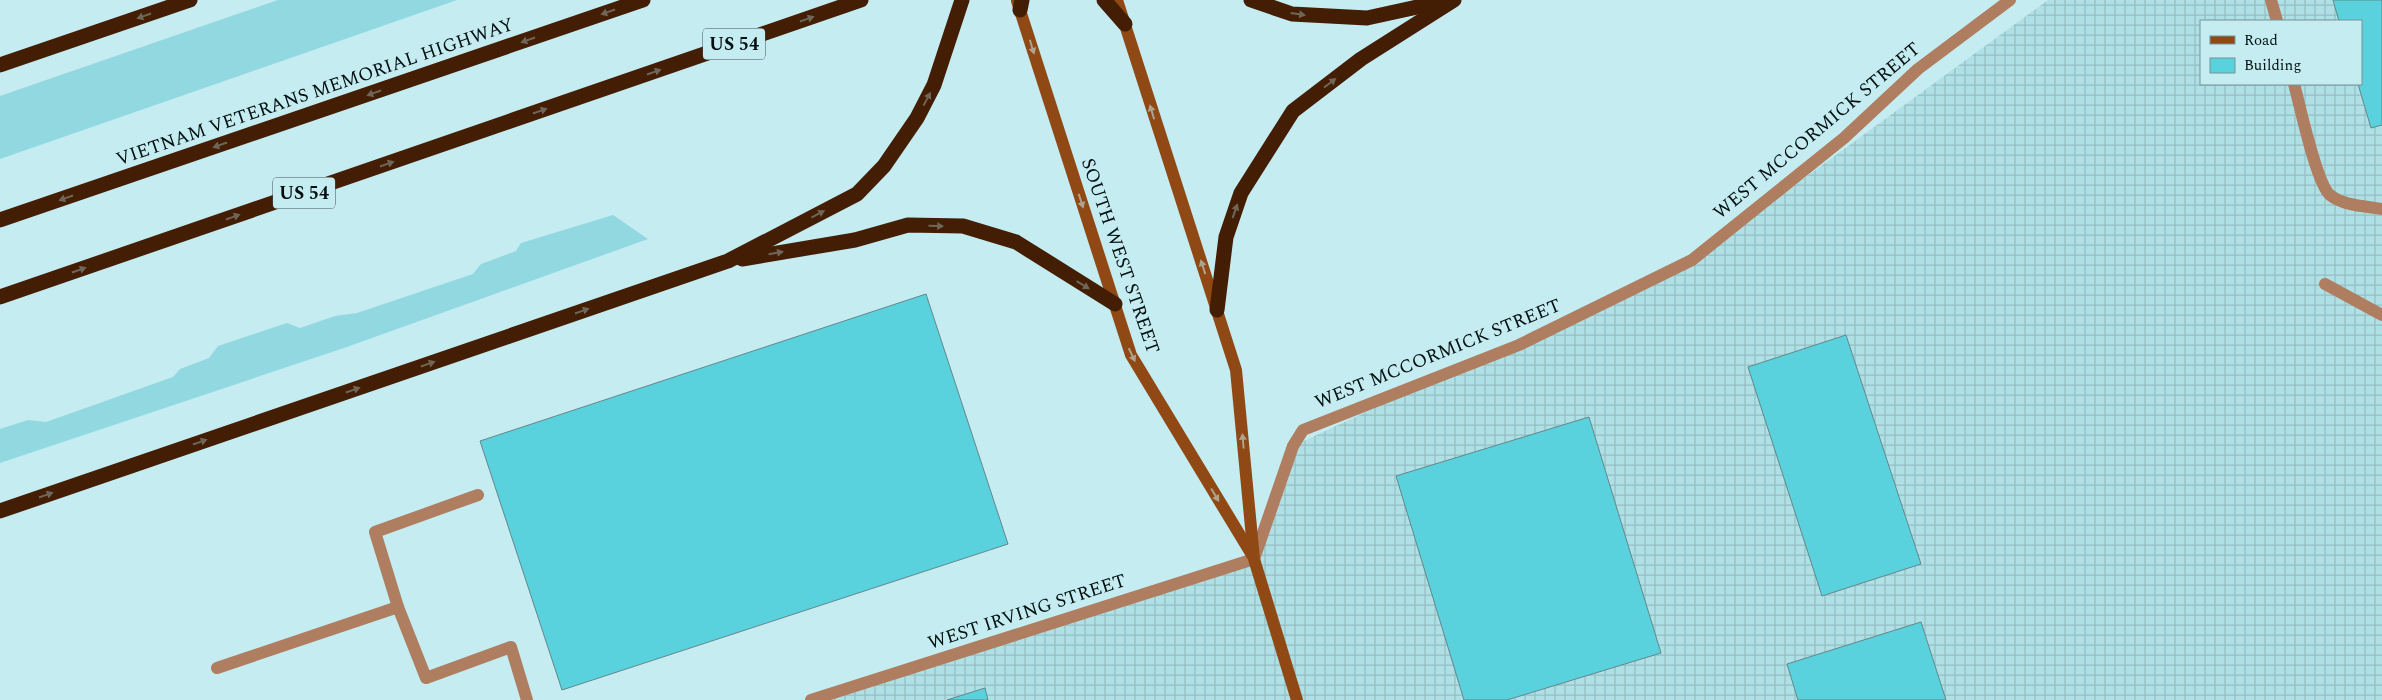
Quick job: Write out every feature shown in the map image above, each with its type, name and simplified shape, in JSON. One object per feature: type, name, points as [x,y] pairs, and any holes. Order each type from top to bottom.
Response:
[{"type":"highway","points":[[3,62],[190,0]]},
{"type":"highway","name":"VIETNAM VETERANS MEMORIAL HIGHWAY","points":[[0,220],[643,0]]},
{"type":"highway","name":"US 54","points":[[0,298],[861,0]]},
{"type":"highway","points":[[953,0],[956,18]]},
{"type":"highway","points":[[0,511],[728,261],[857,194],[877,173],[917,118],[934,85],[962,0]]},
{"type":"highway","points":[[1104,0],[1125,24]]},
{"type":"highway","points":[[1251,0],[1292,14],[1367,18],[1453,0]]},
{"type":"highway","points":[[1216,310],[1226,237],[1241,193],[1293,111],[1361,59],[1453,0]]},
{"type":"highway","points":[[728,261],[855,240],[908,225],[963,226],[1016,242],[1115,304]]},
{"type":"main road","name":"SOUTH WEST STREET","points":[[1117,0],[1236,370],[1254,559],[1297,700]]},
{"type":"main road","name":"SOUTH WEST STREET","points":[[1020,3],[1131,355],[1254,559]]},
{"type":"street","name":"WEST MCCORMICK STREET","points":[[1254,559],[1293,446],[1303,430],[1520,345],[1692,260],[1844,138],[1918,69],[2010,0]]},
{"type":"street","points":[[2271,0],[2277,20]]},
{"type":"street","points":[[2294,85],[2319,174],[2329,194],[2346,203],[2382,208]]},
{"type":"street","points":[[2325,284],[2382,315]]},
{"type":"street","points":[[478,495],[375,532],[398,607],[426,678],[511,647],[527,700]]},
{"type":"street","name":"WEST IRVING STREET","points":[[811,700],[1254,559]]},
{"type":"street","points":[[217,668],[398,607]]},
{"type":"shaded area","points":[[278,0],[457,0],[0,159],[0,96]]},
{"type":"shaded area","points":[[2048,0],[2382,0],[2382,700],[811,700],[1254,559],[1293,446],[1692,260]]},
{"type":"shaded area","points":[[613,215],[648,239],[344,348],[0,463],[0,429],[28,420],[46,422],[173,377],[180,369],[209,358],[218,346],[287,323],[300,328],[335,316],[357,313],[473,274],[481,264],[516,251],[521,243]]},
{"type":"building","points":[[2333,0],[2382,0],[2382,125],[2371,128],[2358,85],[2362,85],[2362,20],[2339,20]]},
{"type":"building","points":[[926,294],[1008,544],[562,690],[480,441]]},
{"type":"building","points":[[1846,335],[1921,564],[1822,596],[1748,367]]},
{"type":"building","points":[[1589,417],[1661,653],[1507,700],[1464,700],[1396,476]]},
{"type":"building","points":[[1921,622],[1946,700],[1798,700],[1787,664]]},
{"type":"building","points":[[985,688],[988,700],[947,700]]}]
